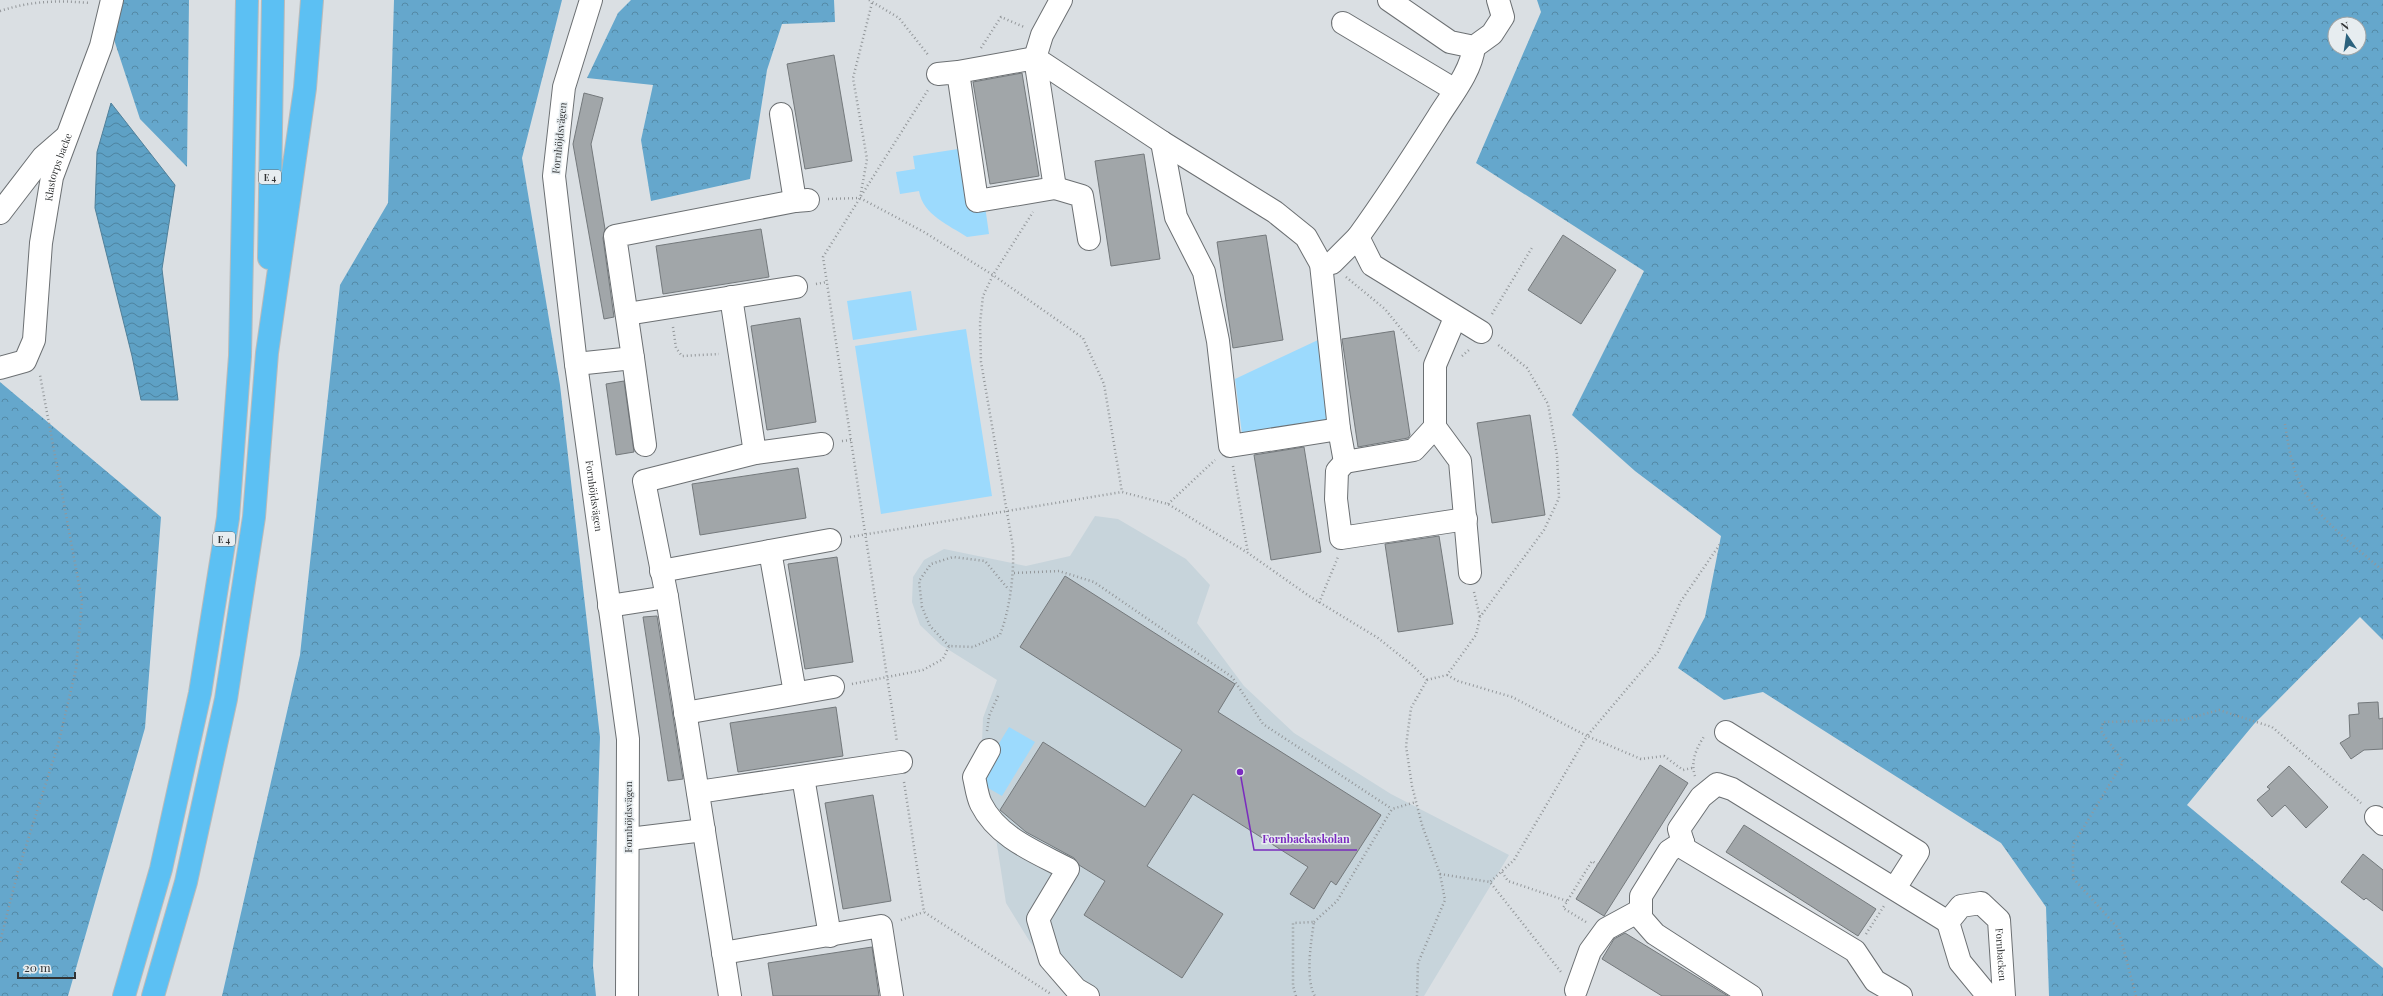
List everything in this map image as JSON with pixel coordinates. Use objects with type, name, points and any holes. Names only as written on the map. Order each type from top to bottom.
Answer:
[{"type":"highway","points":[[242,0],[246,72]]},
{"type":"highway","name":"E 4","points":[[124,996],[161,869],[200,693],[228,518],[240,356],[247,0]]},
{"type":"highway","name":"E 4","points":[[153,996],[186,882],[226,699],[254,518],[267,354],[273,0]]},
{"type":"highway","points":[[267,354],[305,88],[312,0]]},
{"type":"street","name":"Fornhöjdsvägen","points":[[591,0],[564,86],[554,176],[576,364],[628,739],[629,839],[627,996]]},
{"type":"street","points":[[1055,188],[1035,58],[1042,34],[1061,0]]},
{"type":"street","points":[[1389,0],[1450,42],[1474,47]]},
{"type":"street","points":[[1326,263],[1358,237],[1407,168],[1455,90],[1472,59],[1474,47],[1492,34],[1503,18],[1498,0]]},
{"type":"street","name":"Klastorps backe","points":[[0,368],[25,361],[34,340],[41,243],[52,177],[69,135],[101,46],[111,1]]},
{"type":"street","points":[[1343,23],[1455,90]]},
{"type":"street","points":[[1089,239],[1082,196],[1055,188],[977,201],[956,72],[1035,58],[1162,142],[1275,212],[1306,237],[1326,263],[1339,429],[1345,462]]},
{"type":"street","points":[[645,445],[615,236],[801,200],[781,114]]},
{"type":"street","points":[[0,213],[43,157],[69,135]]},
{"type":"street","points":[[1162,142],[1176,217],[1204,272],[1218,340],[1230,446],[1339,429]]},
{"type":"street","points":[[1358,237],[1372,265],[1455,318],[1481,332]]},
{"type":"street","points":[[627,314],[796,287]]},
{"type":"street","points":[[731,297],[755,453]]},
{"type":"street","points":[[1455,318],[1434,365],[1434,427],[1460,461],[1470,573]]},
{"type":"street","points":[[576,364],[633,358]]},
{"type":"street","points":[[1434,427],[1414,450],[1345,462],[1337,471],[1336,498],[1341,538],[1466,520]]},
{"type":"street","points":[[730,996],[667,597],[644,481],[755,453],[822,444]]},
{"type":"street","points":[[661,571],[830,540]]},
{"type":"street","points":[[770,551],[795,693]]},
{"type":"street","points":[[609,606],[667,597]]},
{"type":"street","points":[[685,713],[833,687]]},
{"type":"street","points":[[1726,732],[1918,852],[1895,888]]},
{"type":"street","points":[[988,750],[974,777],[980,802],[992,823],[1016,842],[1068,869],[1038,919],[1050,959],[1076,989],[1088,996]]},
{"type":"street","points":[[698,792],[901,762]]},
{"type":"street","points":[[803,777],[830,936]]},
{"type":"street","points":[[1901,996],[1870,988],[1855,951],[1685,849],[1679,829],[1701,797],[1717,784],[1732,789],[1948,922],[1960,962],[1988,996]]},
{"type":"street","points":[[629,839],[704,830]]},
{"type":"street","points":[[1683,842],[1669,851],[1640,896],[1641,918],[1655,934],[1752,996]]},
{"type":"street","name":"Fornbacken","points":[[1948,922],[1961,906],[1981,903],[1999,920],[2004,996]]},
{"type":"street","points":[[1576,990],[1590,951],[1604,933],[1641,910]]},
{"type":"street","points":[[723,953],[830,936],[881,926],[892,996]]},
{"type":"path","points":[[869,0],[899,18],[928,56],[956,72]]},
{"type":"path","points":[[0,11],[24,3],[68,1],[97,4],[111,1]]},
{"type":"path","points":[[860,198],[867,160],[853,78],[872,3]]},
{"type":"path","points":[[1042,34],[1001,17],[985,40],[956,72],[860,198],[823,257],[924,912],[1055,996]]},
{"type":"path","points":[[1009,590],[984,561],[953,557],[931,564],[920,581],[922,607],[930,626],[949,646],[973,648],[1000,635],[1007,616],[1009,590],[1014,574],[1007,512],[982,362],[980,323],[982,296],[993,275],[1039,203],[1055,188]]},
{"type":"path","points":[[801,200],[860,198],[924,232],[993,275],[1083,338],[1104,384],[1122,492]]},
{"type":"path","points":[[1417,996],[1418,963],[1444,900],[1440,874],[1422,825],[1416,802],[1406,746],[1411,708],[1427,680],[1447,675],[1476,635],[1480,617],[1544,530],[1559,498],[1557,455],[1548,404],[1527,368],[1481,332],[1533,246]]},
{"type":"path","points":[[1326,263],[1385,309],[1427,362],[1434,365]]},
{"type":"path","points":[[670,307],[676,348],[682,356],[740,352]]},
{"type":"path","points":[[0,942],[18,871],[58,745],[76,669],[82,601],[39,370]]},
{"type":"path","points":[[2285,424],[2290,454],[2298,481],[2311,504],[2329,523],[2383,571]]},
{"type":"path","points":[[1168,504],[1230,446]]},
{"type":"path","points":[[1230,446],[1248,553]]},
{"type":"path","points":[[830,540],[1122,492],[1168,504],[1248,553],[1319,603],[1378,638],[1412,665],[1427,680]]},
{"type":"path","points":[[1319,603],[1338,559],[1341,538]]},
{"type":"path","points":[[1490,882],[1514,860],[1587,736],[1658,652],[1681,601],[1720,544]]},
{"type":"path","points":[[1014,574],[1059,571],[1094,582],[1232,677],[1263,724],[1392,809]]},
{"type":"path","points":[[1470,573],[1480,617]]},
{"type":"path","points":[[833,687],[888,678],[923,670],[943,659],[949,646]]},
{"type":"path","points":[[1447,675],[1458,681],[1512,698],[1587,736],[1641,759],[1664,756],[1683,770],[1692,768]]},
{"type":"path","points":[[990,716],[999,694]]},
{"type":"path","points":[[2136,996],[2118,928],[2073,878],[2073,845],[2123,762],[2101,731],[2103,722],[2183,720],[2219,710],[2272,727],[2380,820]]},
{"type":"path","points":[[1701,797],[1692,768],[1696,748],[1712,726],[1726,732]]},
{"type":"path","points":[[1296,996],[1293,986],[1293,922],[1314,922],[1337,901],[1392,809],[1416,802]]},
{"type":"path","points":[[1598,865],[1592,861],[1563,908],[1604,933]]},
{"type":"path","points":[[1502,872],[1508,881],[1567,901]]},
{"type":"path","points":[[1440,874],[1490,882],[1576,990]]},
{"type":"path","points":[[1855,951],[1895,888]]},
{"type":"path","points":[[881,926],[924,912]]},
{"type":"path","points":[[1314,922],[1310,969],[1311,989],[1315,996]]},
{"type":"shaded area","points":[[958,149],[967,208],[985,206],[989,234],[967,237],[945,224],[931,213],[921,199],[919,191],[900,194],[896,172],[915,169],[913,156]]},
{"type":"shaded area","points":[[911,291],[917,330],[853,340],[847,301]]},
{"type":"shaded area","points":[[966,329],[992,496],[881,514],[855,346]]},
{"type":"shaded area","points":[[1318,340],[1329,420],[1242,434],[1235,379]]},
{"type":"shaded area","points":[[1095,516],[1118,519],[1186,559],[1210,585],[1197,623],[1244,686],[1294,733],[1391,794],[1509,855],[1424,996],[1083,996],[1059,980],[1030,942],[1006,903],[995,832],[979,816],[983,718],[997,680],[941,645],[920,625],[912,602],[913,577],[924,560],[944,549],[1026,566],[1070,556]]},
{"type":"shaded area","points":[[1009,727],[1035,742],[1002,796],[976,781]]},
{"type":"green space","points":[[101,0],[189,0],[187,167],[140,119]]},
{"type":"green space","points":[[394,0],[562,0],[522,158],[560,385],[600,737],[593,966],[596,996],[222,996],[300,655],[340,285],[388,203]]},
{"type":"green space","points":[[631,0],[834,0],[835,22],[782,24],[767,70],[750,179],[651,201],[641,140],[653,85],[587,78],[618,13]]},
{"type":"green space","points":[[1537,0],[2383,0],[2383,640],[2360,617],[2254,724],[2187,805],[2383,968],[2383,996],[2049,996],[2046,907],[2001,843],[1763,692],[1724,700],[1678,668],[1705,617],[1721,536],[1635,471],[1572,415],[1644,271],[1476,163],[1541,12]]},
{"type":"green space","points":[[0,382],[161,517],[145,728],[68,996],[0,996]]},
{"type":"water","points":[[111,103],[175,185],[162,269],[178,400],[141,400],[132,356],[95,208],[97,152]]},
{"type":"building","points":[[834,55],[852,161],[805,169],[787,64]]},
{"type":"building","points":[[1022,73],[1039,176],[990,184],[973,82]]},
{"type":"building","points":[[584,93],[603,98],[591,144],[605,229],[603,238],[614,317],[604,319],[573,144]]},
{"type":"building","points":[[1144,154],[1160,259],[1111,266],[1095,161]]},
{"type":"building","points":[[761,229],[769,277],[663,294],[656,246]]},
{"type":"building","points":[[1266,235],[1283,340],[1233,348],[1217,242]]},
{"type":"building","points":[[1563,235],[1616,270],[1581,324],[1528,290]]},
{"type":"building","points":[[800,318],[816,422],[767,430],[751,326]]},
{"type":"building","points":[[1394,331],[1410,435],[1408,438],[1358,447],[1342,339]]},
{"type":"building","points":[[624,381],[634,452],[616,455],[606,384]]},
{"type":"building","points":[[1530,415],[1545,515],[1492,523],[1477,423]]},
{"type":"building","points":[[1304,447],[1321,552],[1271,560],[1254,455]]},
{"type":"building","points":[[798,468],[806,518],[700,535],[692,484]]},
{"type":"building","points":[[1439,536],[1453,624],[1398,632],[1385,544]]},
{"type":"building","points":[[837,557],[853,662],[805,669],[788,564]]},
{"type":"building","points":[[1065,576],[1235,684],[1218,712],[1381,815],[1336,885],[1331,881],[1314,909],[1290,894],[1308,867],[1193,794],[1147,866],[1223,914],[1182,978],[1084,915],[1105,881],[1079,865],[1074,858],[1026,832],[1000,810],[1043,742],[1145,807],[1182,750],[1020,647]]},
{"type":"building","points":[[657,616],[683,779],[668,781],[643,617]]},
{"type":"building","points":[[2378,702],[2379,719],[2383,718],[2383,749],[2364,750],[2351,759],[2340,743],[2350,737],[2349,715],[2359,714],[2358,703]]},
{"type":"building","points":[[836,707],[843,756],[738,772],[730,723]]},
{"type":"building","points":[[1660,765],[1688,783],[1604,916],[1576,899]]},
{"type":"building","points":[[2289,766],[2328,807],[2306,828],[2285,805],[2272,817],[2257,800],[2270,789],[2267,787]]},
{"type":"building","points":[[873,795],[891,901],[843,909],[825,803]]},
{"type":"building","points":[[1744,825],[1876,909],[1858,936],[1726,852]]},
{"type":"building","points":[[2363,854],[2383,870],[2383,911],[2366,898],[2364,900],[2341,882]]},
{"type":"building","points":[[1625,933],[1728,996],[1662,996],[1602,959],[1614,939]]},
{"type":"building","points":[[872,947],[879,996],[773,996],[768,963]]},
{"type":"place","name":"Fornbackaskolan","points":[[1240,772]]}]
